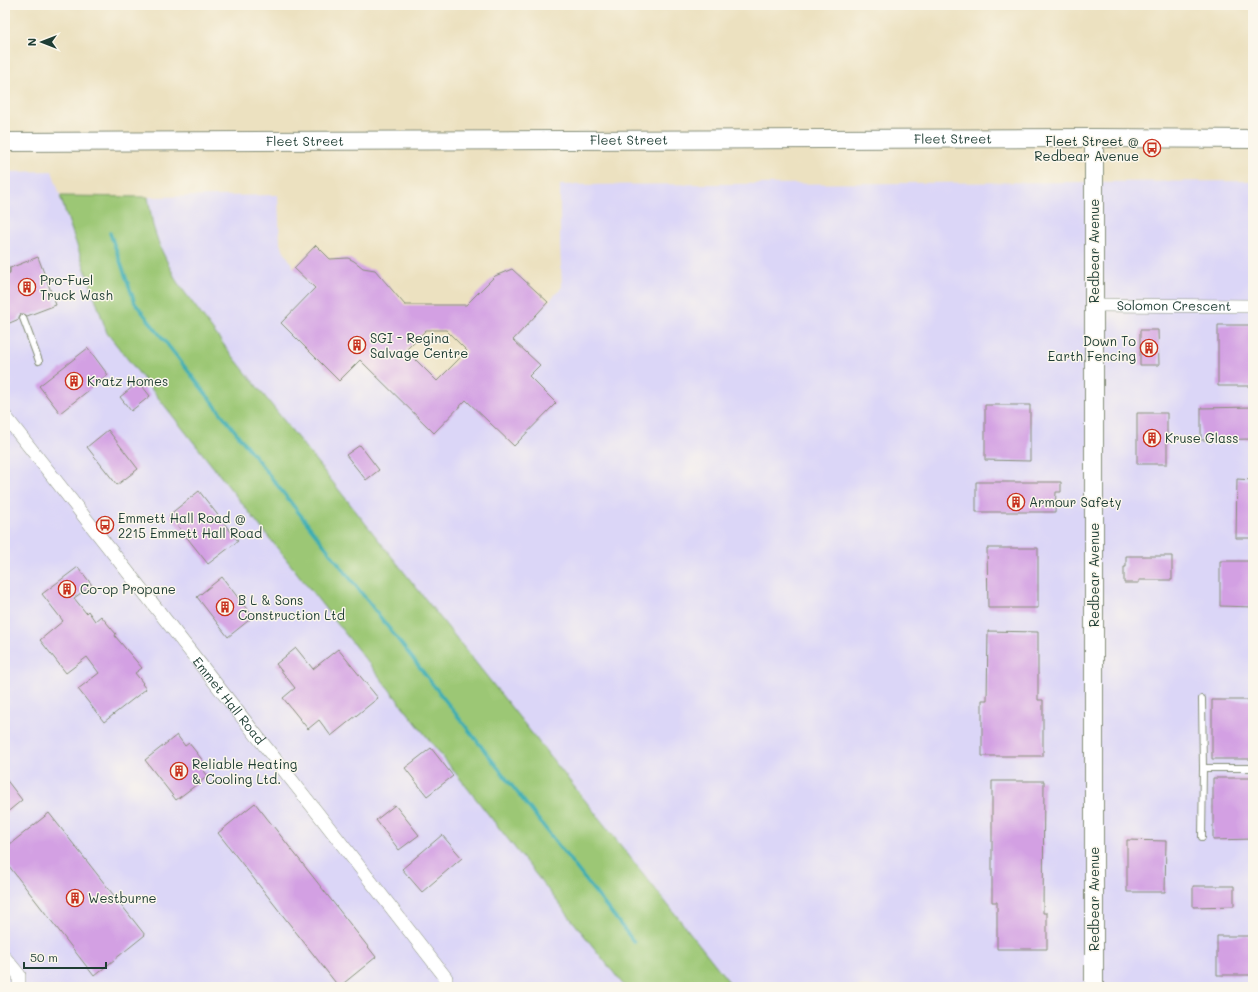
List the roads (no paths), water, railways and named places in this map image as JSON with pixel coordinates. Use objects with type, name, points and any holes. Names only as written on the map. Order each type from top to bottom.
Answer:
[{"type":"main road","name":"Fleet Street","points":[[5,142],[1094,138],[1253,139]]},
{"type":"main road","name":"Redbear Avenue","points":[[1094,138],[1094,987]]},
{"type":"street","name":"Solomon Crescent","points":[[1094,305],[1253,306]]},
{"type":"street","name":"Emmet Hall Road","points":[[5,416],[442,972],[446,978],[446,987]]},
{"type":"street","points":[[5,958],[19,975],[19,987]]},
{"type":"lane","points":[[23,318],[39,361]]},
{"type":"lane","points":[[1202,700],[1202,836]]},
{"type":"lane","points":[[1203,768],[1253,768]]},
{"type":"waterway","points":[[110,233],[135,303],[634,942]]},
{"type":"place","name":"Fleet Street @ Redbear Avenue","points":[[1152,148]]},
{"type":"place","name":"Pro-Fuel Truck Wash","points":[[27,287]]},
{"type":"place","name":"SGI - Regina Salvage Centre","points":[[357,345]]},
{"type":"place","name":"Down To Earth Fencing","points":[[1149,348]]},
{"type":"place","name":"Kratz Homes","points":[[74,381]]},
{"type":"place","name":"Kruse Glass","points":[[1152,438]]},
{"type":"place","name":"Armour Safety","points":[[1016,502]]},
{"type":"place","name":"Emmett Hall Road @ 2215 Emmett Hall Road","points":[[105,525]]},
{"type":"place","name":"Co-op Propane","points":[[67,589]]},
{"type":"place","name":"B L & Sons Construction Ltd","points":[[225,607]]},
{"type":"place","name":"Reliable Heating & Cooling Ltd.","points":[[179,771]]},
{"type":"place","name":"Westburne","points":[[75,898]]}]
